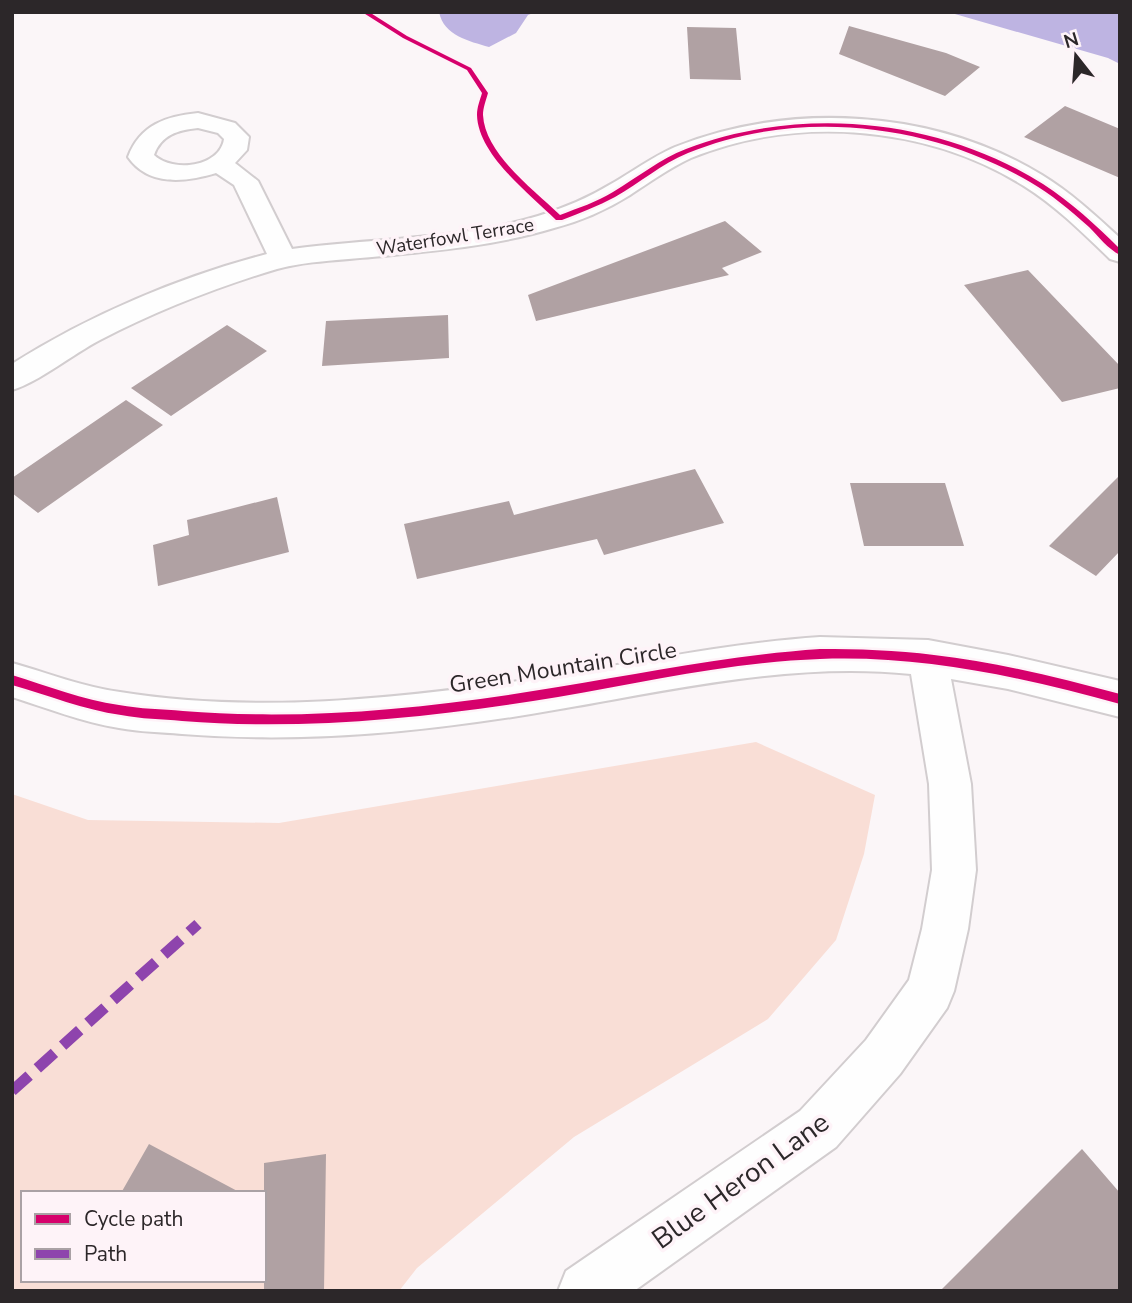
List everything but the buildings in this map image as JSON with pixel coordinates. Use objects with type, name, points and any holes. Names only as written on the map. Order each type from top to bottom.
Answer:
[{"type":"street","name":"Waterfowl Terrace","points":[[12,379],[63,348],[153,302],[283,259],[508,232],[579,210],[613,194],[647,171],[682,153],[726,137],[779,127],[830,125],[887,131],[926,138],[988,158],[1031,179],[1077,213],[1120,253]]},
{"type":"street","points":[[219,164],[245,181],[283,259]]},
{"type":"street","name":"Green Mountain Circle","points":[[12,680],[106,708],[222,720],[320,720],[465,704],[556,692],[681,670],[806,656],[928,657],[1026,673],[1120,699]]},
{"type":"street","name":"Blue Heron Lane","points":[[586,1291],[818,1129],[883,1057],[929,991],[944,929],[954,870],[950,784],[928,657]]},
{"type":"shaded area","points":[[439,12],[536,12],[528,15],[516,33],[489,47],[466,40],[452,32],[446,27]]},
{"type":"shaded area","points":[[948,12],[1120,12],[1120,64],[1108,58]]},
{"type":"shaded area","points":[[756,742],[875,795],[864,854],[836,940],[768,1019],[574,1137],[417,1268],[399,1291],[12,1291],[12,794],[88,820],[279,823]]},
{"type":"marked path","points":[[12,1091],[198,924]]},
{"type":"cycle path","points":[[365,12],[405,37],[469,69],[485,93],[480,115],[482,129],[489,143],[510,171],[559,218],[607,198],[667,160],[709,143],[778,127],[841,125],[874,128],[941,142],[1002,165],[1054,195],[1120,253]]},
{"type":"cycle path","points":[[12,680],[129,712],[219,719],[316,719],[462,706],[787,656],[859,654],[972,665],[1120,699]]}]
